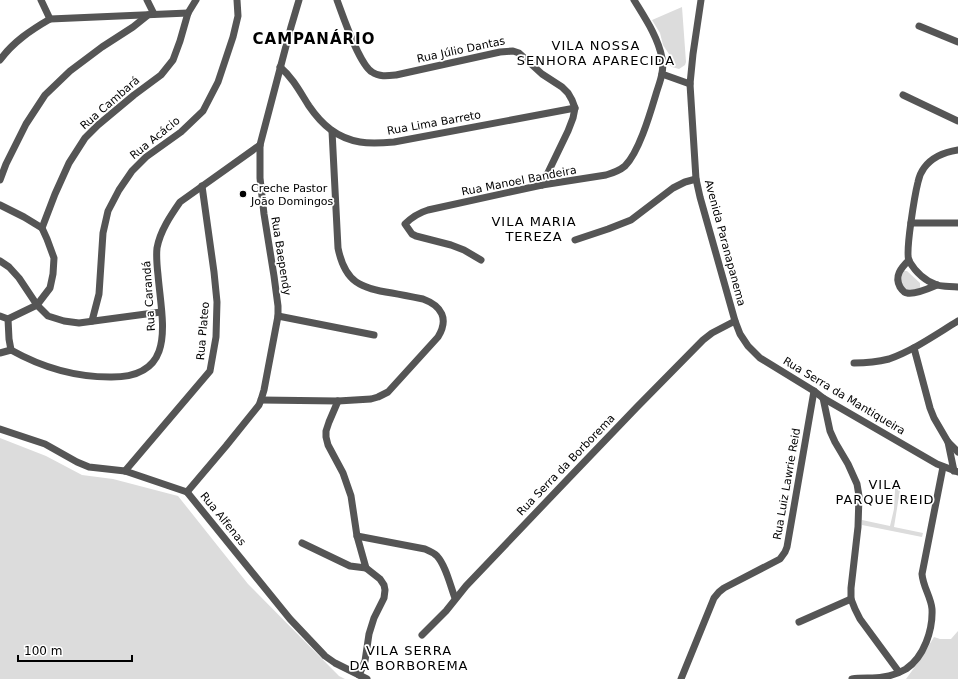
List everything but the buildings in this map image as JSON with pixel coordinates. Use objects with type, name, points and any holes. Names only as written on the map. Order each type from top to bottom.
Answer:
[{"type":"street","points":[[41,0],[50,19]]},
{"type":"street","points":[[147,0],[151,14]]},
{"type":"street","name":"Rua Cambará","points":[[42,228],[69,163],[85,138],[134,95],[161,75],[173,60],[188,13],[196,0]]},
{"type":"street","name":"Rua Acácio","points":[[92,321],[99,294],[103,233],[108,211],[119,190],[132,171],[146,157],[181,132],[203,111],[218,82],[232,37],[238,16],[237,0]]},
{"type":"street","name":"Rua Baependy","points":[[188,492],[259,405],[261,400],[278,316],[274,276],[260,178],[260,145],[280,66],[299,0]]},
{"type":"street","name":"Rua Júlio Dantas","points":[[337,0],[352,40],[364,64],[376,75],[396,75],[500,52],[513,51],[519,53],[542,74],[562,87],[568,93],[575,108]]},
{"type":"street","name":"Rua Manoel Bandeira","points":[[481,260],[464,250],[451,245],[416,236],[412,234],[405,224],[418,213],[428,210],[542,185],[606,175],[621,170],[632,157],[640,140],[652,107],[662,74],[663,65],[658,43],[634,0]]},
{"type":"street","name":"Avenida Paranapanema","points":[[702,1],[693,54],[690,84],[696,179],[735,322]]},
{"type":"street","points":[[0,60],[19,39],[50,19],[188,13]]},
{"type":"street","points":[[0,180],[6,164],[26,124],[45,95],[70,71],[102,47],[134,27],[151,14]]},
{"type":"street","points":[[919,26],[958,42]]},
{"type":"street","name":"Rua Lima Barreto","points":[[280,66],[294,81],[316,116],[324,124],[332,131],[349,139],[361,142],[394,142],[575,108]]},
{"type":"street","points":[[662,74],[690,84]]},
{"type":"street","points":[[903,95],[958,121]]},
{"type":"street","points":[[542,185],[570,125],[575,108]]},
{"type":"street","points":[[261,400],[338,401],[378,398],[388,392],[438,337],[444,324],[442,313],[435,304],[404,295],[363,287],[356,282],[343,266],[338,248],[332,131]]},
{"type":"street","name":"Rua Carandá","points":[[11,350],[28,360],[74,375],[100,378],[123,378],[148,368],[160,351],[162,342],[163,329],[156,260],[157,247],[162,232],[180,202],[260,145]]},
{"type":"street","points":[[958,150],[945,152],[928,163],[923,169],[918,183],[908,251],[908,260],[920,275],[937,285],[958,287]]},
{"type":"street","points":[[575,240],[630,220],[673,188],[685,182],[696,179]]},
{"type":"street","name":"Rua Plateo","points":[[125,471],[210,371],[216,337],[217,302],[202,186]]},
{"type":"street","points":[[0,205],[42,228],[54,258],[50,288],[37,305],[8,319],[0,316]]},
{"type":"street","points":[[911,223],[958,223]]},
{"type":"street","points":[[908,260],[901,267],[898,274],[897,279],[902,290],[906,293],[912,293],[937,285]]},
{"type":"street","points":[[0,261],[9,267],[19,278],[37,305],[48,316],[64,321],[79,323],[161,312]]},
{"type":"street","points":[[278,316],[374,335]]},
{"type":"street","points":[[0,353],[11,350],[8,319]]},
{"type":"street","name":"Rua Serra da Mantiqueira","points":[[735,322],[740,334],[748,346],[760,358],[823,398],[943,467],[956,472]]},
{"type":"street","name":"Rua Serra da Borborema","points":[[422,635],[446,611],[455,598],[703,340],[712,333],[735,322]]},
{"type":"street","points":[[854,364],[884,360],[914,348],[958,322]]},
{"type":"street","points":[[914,348],[934,418],[948,442],[958,452]]},
{"type":"street","name":"Rua Luiz Lawrie Reid","points":[[681,679],[714,598],[724,588],[780,559],[785,552],[814,391]]},
{"type":"street","points":[[823,398],[830,431],[857,484],[859,496],[858,526],[851,599],[860,619],[900,672]]},
{"type":"street","points":[[338,401],[328,422],[326,437],[328,445],[347,482],[351,496],[360,551],[366,568]]},
{"type":"street","name":"Rua Alfenas","points":[[0,429],[45,444],[89,467],[125,471],[188,492],[290,619],[325,656],[335,663],[367,679]]},
{"type":"street","points":[[948,442],[956,472]]},
{"type":"street","points":[[852,679],[882,677],[900,672],[907,668],[916,659],[923,649],[928,635],[932,608],[922,574],[943,467]]},
{"type":"street","points":[[357,536],[425,549],[432,552],[437,556],[442,564],[455,598]]},
{"type":"street","points":[[302,543],[350,566],[366,568],[380,579],[384,585],[384,598],[374,618],[369,634],[365,661],[359,675]]},
{"type":"street","points":[[799,622],[851,599]]},
{"type":"shaded area","points":[[682,7],[686,62],[685,65],[679,69],[668,64],[669,54],[663,45],[660,33],[652,20]]},
{"type":"shaded area","points":[[901,271],[907,271],[920,283],[920,289],[907,291],[901,286]]},
{"type":"shaded area","points":[[0,438],[46,456],[82,475],[113,479],[178,496],[248,584],[339,676],[345,679],[0,679]]},
{"type":"shaded area","points":[[890,481],[900,490],[894,527],[923,533],[922,537],[862,525],[862,520],[890,526],[894,509],[895,490]]},
{"type":"shaded area","points":[[958,631],[958,679],[906,679],[934,637],[940,639],[951,639]]},
{"type":"place","name":"Creche Pastor João Domingos","points":[[243,194]]},
{"type":"district","name":"CAMPANÁRIO","points":[[314,39]]},
{"type":"district","name":"VILA NOSSA SENHORA APARECIDA","points":[[596,52]]},
{"type":"district","name":"VILA MARIA TEREZA","points":[[534,228]]},
{"type":"district","name":"VILA PARQUE REID","points":[[885,492]]},
{"type":"district","name":"VILA SERRA DA BORBOREMA","points":[[409,658]]}]
